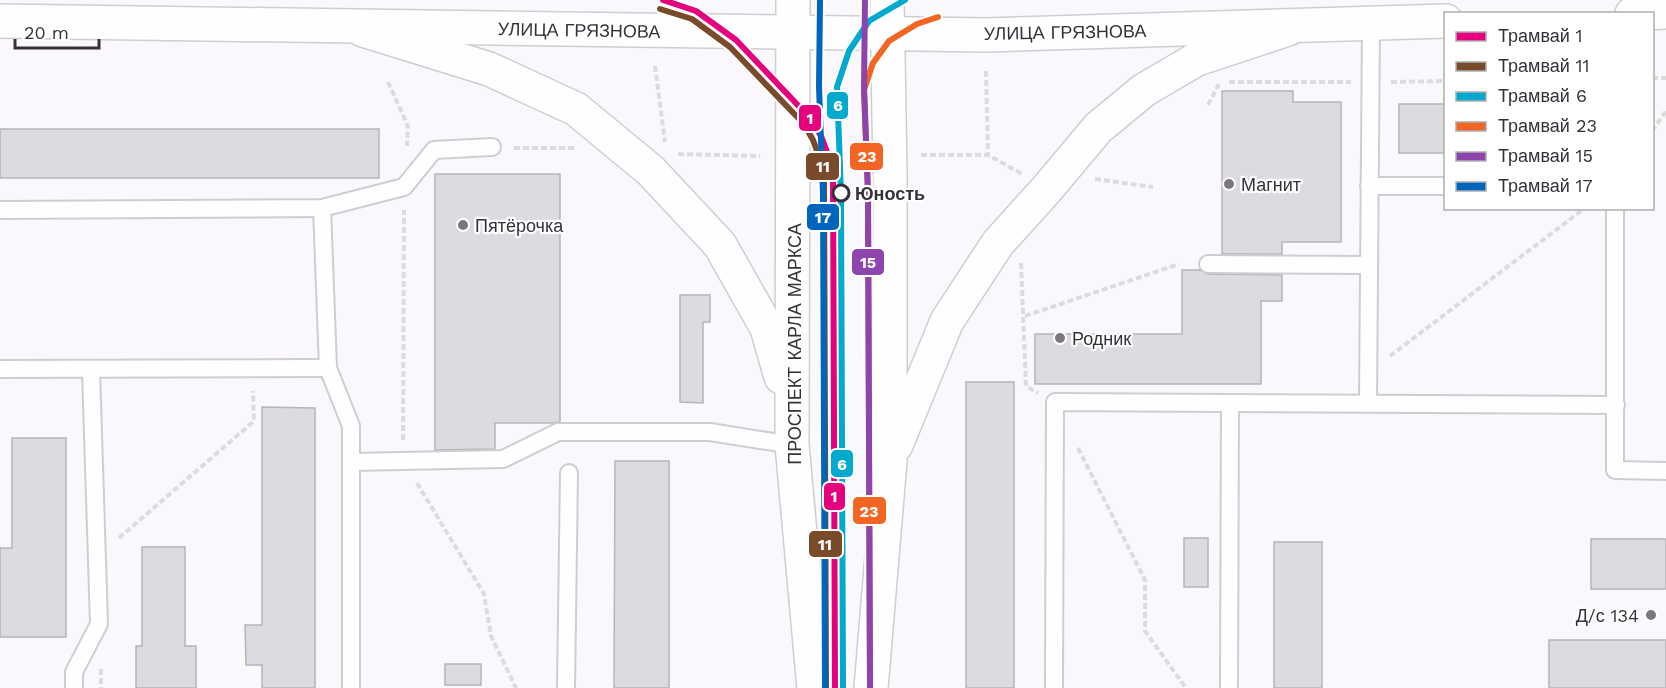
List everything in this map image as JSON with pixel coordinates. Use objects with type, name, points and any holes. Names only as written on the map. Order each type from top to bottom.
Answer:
[{"type":"main road","name":"ПРОСПЕКТ КАРЛА МАРКСА","points":[[793,0],[792,430],[814,688]]},
{"type":"main road","points":[[871,688],[890,460],[887,0]]},
{"type":"main road","name":"УЛИЦА ГРЯЗНОВА","points":[[0,21],[986,35],[1444,21]]},
{"type":"main road","points":[[890,460],[947,321],[998,243],[1047,190],[1098,128],[1144,90],[1197,59],[1298,26]]},
{"type":"main road","points":[[353,27],[489,69],[576,109],[651,171],[720,245],[767,328],[792,430]]},
{"type":"lane","points":[[1368,403],[1371,24]]},
{"type":"lane","points":[[0,210],[322,208],[404,187],[434,150],[492,147]]},
{"type":"lane","points":[[1369,186],[1444,186]]},
{"type":"lane","points":[[322,208],[328,369],[351,426],[351,688]]},
{"type":"lane","points":[[1615,210],[1615,470],[1666,471]]},
{"type":"lane","points":[[1208,264],[1368,265]]},
{"type":"lane","points":[[0,369],[328,369]]},
{"type":"lane","points":[[74,688],[74,672],[99,624],[92,370]]},
{"type":"lane","points":[[1054,688],[1055,402],[1616,405]]},
{"type":"lane","points":[[1229,688],[1230,403]]},
{"type":"lane","points":[[351,462],[503,459],[558,432],[792,430]]},
{"type":"lane","points":[[566,688],[569,473]]},
{"type":"path","points":[[655,66],[666,143]]},
{"type":"path","points":[[986,71],[988,155]]},
{"type":"path","points":[[1208,105],[1220,82],[1444,81]]},
{"type":"path","points":[[388,82],[408,126],[404,187],[403,460],[484,594],[491,636],[516,688]]},
{"type":"path","points":[[1654,129],[1666,111]]},
{"type":"path","points":[[492,147],[577,148]]},
{"type":"path","points":[[667,154],[760,156]]},
{"type":"path","points":[[921,155],[988,155],[1024,175]]},
{"type":"path","points":[[1086,177],[1154,187]]},
{"type":"path","points":[[1368,373],[1583,210]]},
{"type":"path","points":[[1021,262],[1025,315],[1026,386],[1055,402]]},
{"type":"path","points":[[1025,315],[1179,264]]},
{"type":"path","points":[[97,557],[254,422],[253,369]]},
{"type":"path","points":[[1076,444],[1145,580],[1145,631],[1186,688]]},
{"type":"building","points":[[1222,91],[1293,91],[1293,102],[1341,102],[1341,242],[1282,242],[1282,254],[1222,254]]},
{"type":"building","points":[[1399,104],[1444,104],[1444,153],[1399,153]]},
{"type":"building","points":[[0,129],[379,129],[379,178],[0,178]]},
{"type":"building","points":[[435,174],[560,174],[560,422],[495,423],[495,449],[435,450]]},
{"type":"building","points":[[1182,270],[1200,270],[1208,274],[1282,275],[1282,301],[1261,301],[1261,384],[1035,384],[1035,334],[1182,334]]},
{"type":"building","points":[[680,295],[710,295],[710,322],[703,322],[703,403],[680,402]]},
{"type":"building","points":[[966,382],[1014,382],[1014,688],[966,688]]},
{"type":"building","points":[[262,407],[315,408],[315,688],[262,688],[262,665],[246,665],[245,625],[262,625]]},
{"type":"building","points":[[12,438],[66,438],[66,637],[0,637],[0,548],[12,548]]},
{"type":"building","points":[[615,461],[669,461],[669,688],[614,688]]},
{"type":"building","points":[[1184,538],[1208,538],[1208,587],[1184,587]]},
{"type":"building","points":[[1591,539],[1666,539],[1666,589],[1591,589]]},
{"type":"building","points":[[1274,542],[1322,542],[1322,688],[1274,688]]},
{"type":"building","points":[[142,547],[185,547],[185,646],[196,646],[196,688],[136,688],[136,646],[142,646]]},
{"type":"building","points":[[1549,640],[1666,640],[1666,688],[1549,688]]},
{"type":"building","points":[[445,664],[481,664],[481,685],[445,685]]},
{"type":"tram line","name":"1","points":[[663,0],[696,11],[736,40],[811,119],[821,136],[833,168],[835,688]]},
{"type":"tram line","name":"17","points":[[820,0],[825,688]]},
{"type":"tram line","name":"15","points":[[865,0],[870,688]]},
{"type":"tram line","name":"6","points":[[843,688],[841,193],[837,87],[849,51],[869,21],[905,0]]},
{"type":"tram line","name":"11","points":[[660,9],[692,19],[730,47],[804,124],[813,140],[824,170],[826,688]]},
{"type":"tram line","name":"23","points":[[870,688],[868,193],[864,90],[873,63],[889,41],[917,24],[938,17]]},
{"type":"place","name":"Магнит","points":[[1229,184]]},
{"type":"place","name":"Юность","points":[[841,193]]},
{"type":"place","name":"Пятёрочка","points":[[463,225]]},
{"type":"place","name":"Родник","points":[[1060,338]]},
{"type":"place","name":"Д/с 134","points":[[1651,615]]}]
